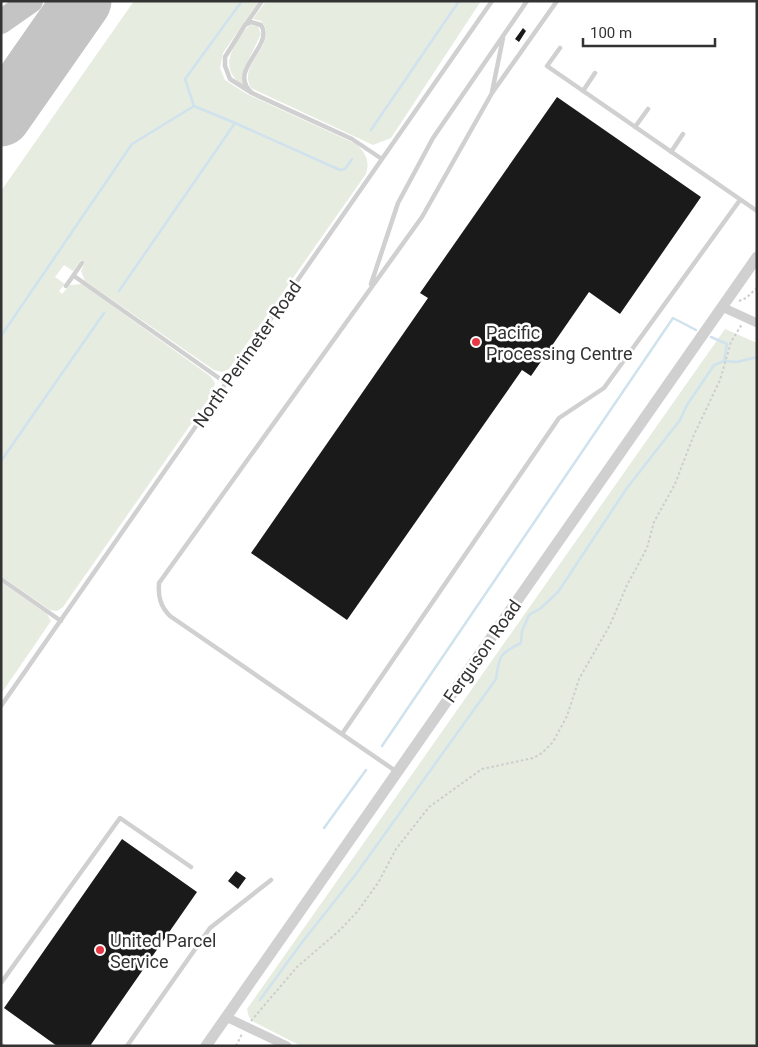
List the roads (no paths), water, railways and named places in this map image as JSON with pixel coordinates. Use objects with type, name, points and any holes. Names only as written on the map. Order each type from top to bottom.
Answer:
[{"type":"street","name":"Ferguson Road","points":[[206,1046],[757,257]]},
{"type":"street","points":[[722,307],[757,323]]},
{"type":"street","points":[[226,1017],[287,1046]]},
{"type":"lane","points":[[262,1],[228,51],[225,66],[230,79],[252,93],[352,140],[382,159]]},
{"type":"lane","name":"North Perimeter Road","points":[[1,706],[492,1]]},
{"type":"lane","points":[[369,290],[398,203],[433,138],[527,1]]},
{"type":"lane","points":[[398,772],[170,616],[162,607],[159,591],[163,576],[422,217],[492,93],[557,1]]},
{"type":"lane","points":[[245,25],[251,22],[258,23],[264,32],[245,74],[246,86],[252,93]]},
{"type":"lane","points":[[492,93],[504,34]]},
{"type":"lane","points":[[560,48],[548,66],[757,211]]},
{"type":"lane","points":[[583,90],[596,73]]},
{"type":"lane","points":[[636,127],[648,109]]},
{"type":"lane","points":[[671,152],[683,134]]},
{"type":"lane","points":[[342,734],[558,418],[604,388],[740,200]]},
{"type":"lane","points":[[66,286],[82,264]]},
{"type":"lane","points":[[74,276],[226,383]]},
{"type":"lane","points":[[1,579],[61,620]]},
{"type":"lane","points":[[1,984],[120,818],[190,867]]},
{"type":"lane","points":[[127,1046],[210,928],[271,880]]},
{"type":"waterway","points":[[194,106],[185,79],[242,1]]},
{"type":"waterway","points":[[371,130],[459,1]]},
{"type":"waterway","points":[[1,336],[132,144],[194,106],[235,123]]},
{"type":"waterway","points":[[119,291],[235,123],[340,170],[345,169],[352,159]]},
{"type":"waterway","points":[[1,461],[104,313]]},
{"type":"waterway","points":[[382,746],[673,318],[696,330]]},
{"type":"waterway","points":[[711,337],[727,344],[724,361],[737,362],[757,357]]},
{"type":"waterway","points":[[260,1000],[300,945],[356,874],[496,679],[498,665],[502,656],[521,643],[522,631],[529,615],[541,608],[558,592],[627,488],[680,420],[687,405],[714,365],[724,361]]},
{"type":"waterway","points":[[324,828],[366,770]]},
{"type":"place","name":"Pacific Processing Centre","points":[[476,342]]},
{"type":"place","name":"United Parcel Service","points":[[100,950]]}]
